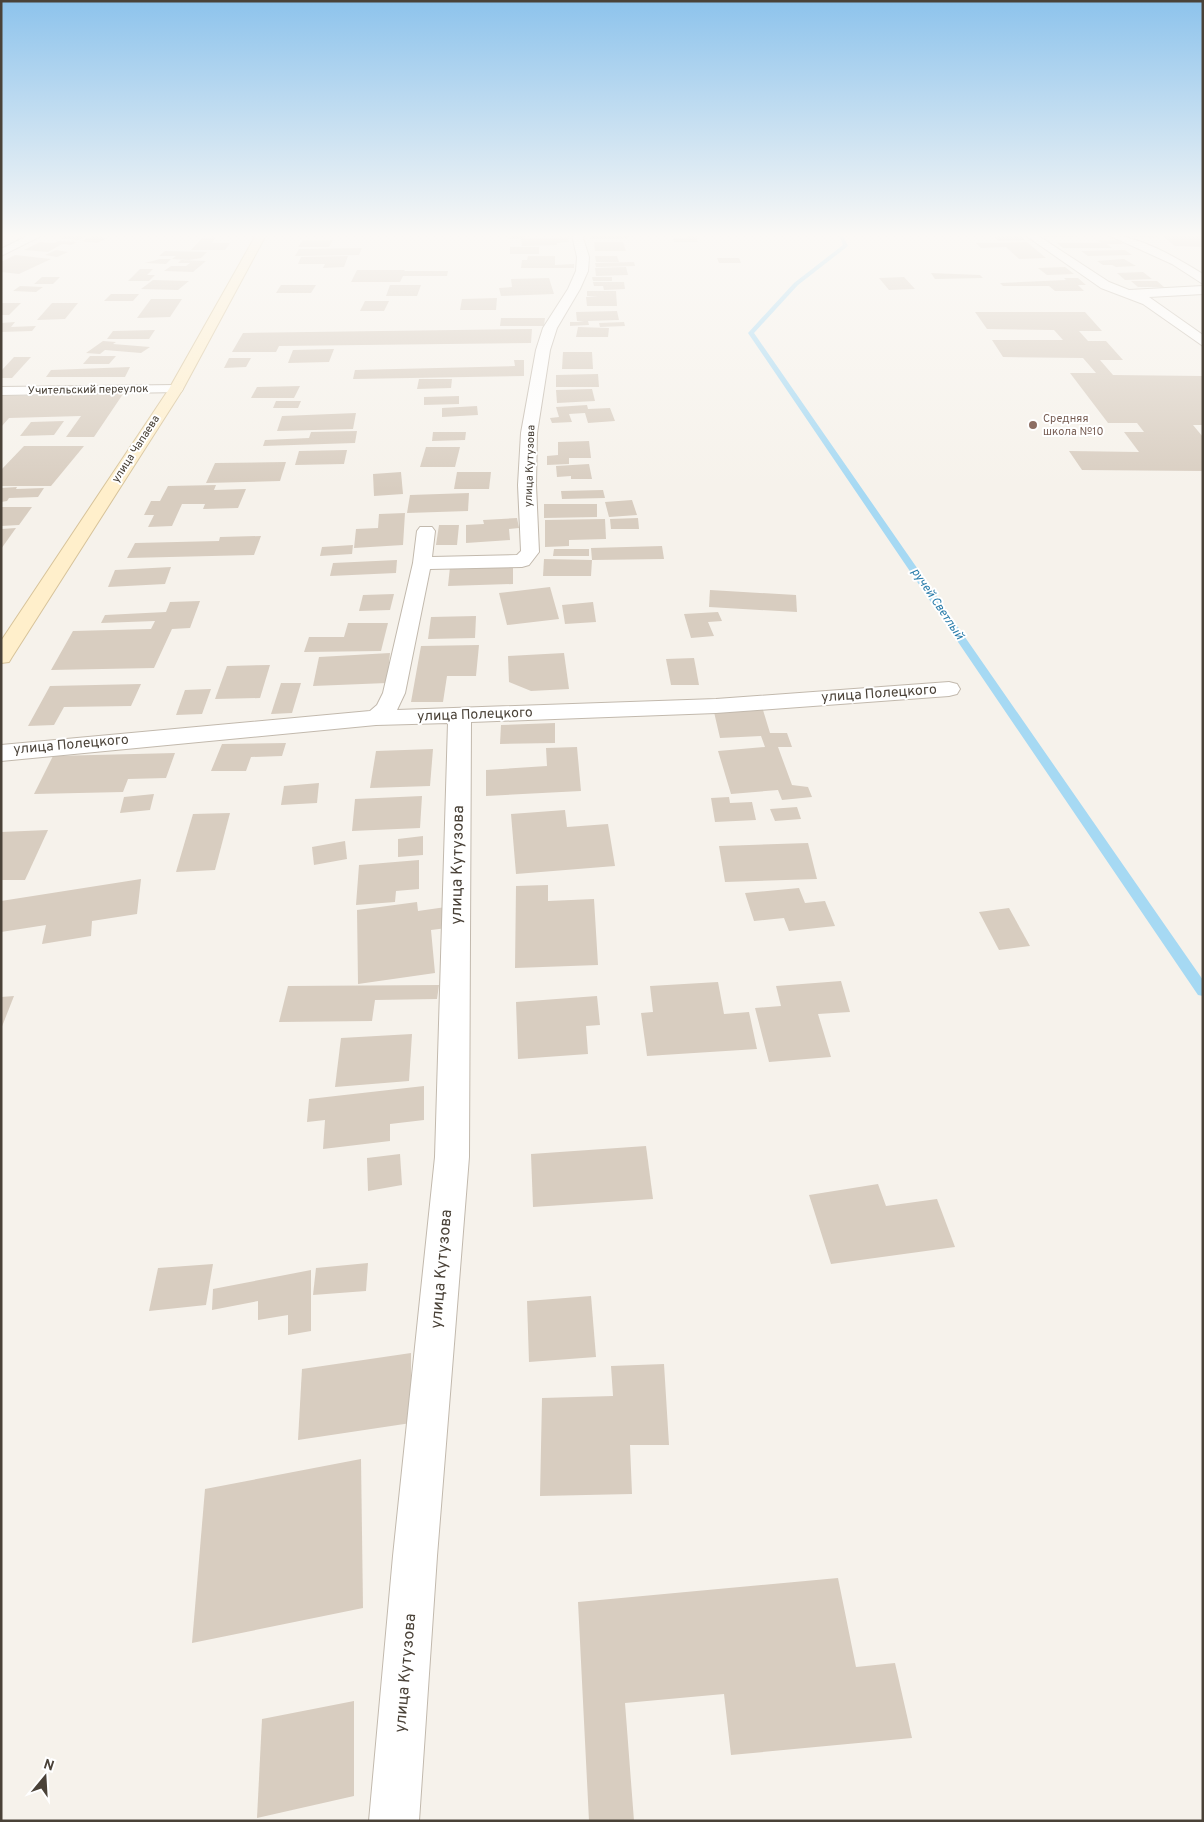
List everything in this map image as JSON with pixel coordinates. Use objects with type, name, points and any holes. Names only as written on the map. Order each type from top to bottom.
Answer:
[{"type":"street","name":"улица Чапаева","points":[[1,657],[176,389],[215,320]]},
{"type":"street","name":"улица Кутузова","points":[[422,563],[522,561],[530,552],[527,484],[529,432],[543,350],[550,328],[555,320]]},
{"type":"street","points":[[1173,320],[1203,342]]},
{"type":"street","name":"Учительский переулок","points":[[1,391],[176,389]]},
{"type":"street","points":[[376,718],[387,709],[394,692],[422,563],[426,532]]},
{"type":"street","name":"улица Полецкого","points":[[1,753],[376,718],[716,706],[950,689]]},
{"type":"street","name":"улица Кутузова","points":[[394,1821],[415,1556],[452,1157],[460,716]]},
{"type":"building","points":[[501,320],[545,320],[544,326],[500,326]]},
{"type":"building","points":[[618,320],[588,321],[589,325],[570,326],[570,322],[584,322],[577,321]]},
{"type":"building","points":[[981,320],[1092,320],[1102,331],[1079,331],[1088,341],[1106,341],[1123,360],[1100,360],[1113,375],[1203,376],[1203,425],[1193,425],[1203,437],[1203,471],[1082,470],[1069,451],[1139,452],[1124,432],[1144,432],[1137,423],[1108,423],[1070,373],[1096,373],[1083,358],[1003,357],[992,340],[1063,340],[1054,330],[987,329]]},
{"type":"building","points":[[15,322],[11,327],[36,326],[32,331],[1,332],[1,323]]},
{"type":"building","points":[[624,322],[625,326],[600,327],[599,323]]},
{"type":"building","points":[[578,327],[609,328],[608,337],[576,337]]},
{"type":"building","points":[[532,329],[531,343],[279,346],[276,352],[232,352],[243,333]]},
{"type":"building","points":[[155,330],[149,339],[107,339],[113,331]]},
{"type":"building","points":[[103,341],[116,342],[113,344],[150,347],[141,353],[105,350],[100,354],[86,353]]},
{"type":"building","points":[[334,349],[329,362],[288,363],[293,350]]},
{"type":"building","points":[[563,352],[592,352],[593,369],[562,369]]},
{"type":"building","points":[[90,356],[116,356],[109,364],[83,364]]},
{"type":"building","points":[[14,357],[31,357],[12,378],[1,378],[1,371]]},
{"type":"building","points":[[229,358],[251,358],[246,367],[224,368]]},
{"type":"building","points":[[514,360],[524,360],[524,376],[353,379],[355,370],[515,366]]},
{"type":"building","points":[[130,367],[125,377],[46,377],[51,370]]},
{"type":"building","points":[[598,374],[599,387],[556,387],[556,375]]},
{"type":"building","points":[[419,379],[452,379],[451,388],[417,389]]},
{"type":"building","points":[[300,386],[294,398],[251,398],[257,387]]},
{"type":"building","points":[[592,389],[595,401],[557,403],[556,390]]},
{"type":"building","points":[[123,394],[94,437],[66,437],[81,416],[9,418],[1,427],[1,396]]},
{"type":"building","points":[[459,396],[459,404],[424,405],[424,397]]},
{"type":"building","points":[[276,401],[301,401],[298,408],[273,408]]},
{"type":"building","points":[[587,405],[588,409],[610,408],[615,421],[588,423],[585,413],[569,414],[572,422],[552,423],[550,418],[559,417],[556,407]]},
{"type":"building","points":[[477,406],[478,415],[442,417],[442,408]]},
{"type":"building","points":[[356,413],[353,429],[277,431],[282,416]]},
{"type":"building","points":[[64,421],[54,435],[20,436],[31,422]]},
{"type":"building","points":[[357,431],[355,443],[263,446],[265,440],[309,438],[311,432]]},
{"type":"building","points":[[433,432],[466,432],[465,440],[432,441]]},
{"type":"building","points":[[589,441],[591,458],[569,458],[569,464],[547,465],[547,456],[558,455],[558,442]]},
{"type":"building","points":[[24,446],[84,446],[51,486],[1,486],[1,470]]},
{"type":"building","points":[[426,447],[460,447],[455,467],[420,467]]},
{"type":"building","points":[[347,450],[344,464],[295,465],[299,451]]},
{"type":"building","points":[[286,462],[280,481],[206,483],[215,463]]},
{"type":"building","points":[[589,464],[592,479],[571,479],[571,476],[557,477],[556,466]]},
{"type":"building","points":[[401,472],[403,494],[374,496],[373,474]]},
{"type":"building","points":[[457,472],[491,472],[489,489],[454,489]]},
{"type":"building","points":[[216,485],[214,490],[246,489],[238,508],[203,509],[205,504],[182,504],[172,526],[148,527],[154,515],[144,515],[151,501],[160,501],[168,486]]},
{"type":"building","points":[[17,487],[16,489],[44,488],[38,497],[9,498],[7,501],[1,502],[1,488]]},
{"type":"building","points":[[603,490],[605,498],[562,499],[561,491]]},
{"type":"building","points":[[469,493],[468,511],[407,513],[410,495]]},
{"type":"building","points":[[632,500],[637,515],[609,517],[605,502]]},
{"type":"building","points":[[544,504],[597,504],[597,517],[544,518]]},
{"type":"building","points":[[1,507],[32,507],[19,525],[1,526]]},
{"type":"building","points":[[405,513],[403,545],[354,548],[356,529],[378,528],[379,514]]},
{"type":"building","points":[[517,518],[519,528],[509,529],[510,540],[466,543],[466,525],[484,524],[483,520]]},
{"type":"building","points":[[638,518],[639,529],[611,529],[610,519]]},
{"type":"building","points":[[605,519],[606,539],[569,540],[569,546],[545,547],[545,520]]},
{"type":"building","points":[[439,525],[459,525],[457,545],[436,545]]},
{"type":"building","points":[[16,528],[1,549],[1,529]]},
{"type":"building","points":[[261,536],[254,555],[127,558],[135,543],[219,541],[220,537]]},
{"type":"building","points":[[353,545],[352,554],[320,556],[322,547]]},
{"type":"building","points":[[662,546],[664,559],[592,560],[591,548]]},
{"type":"building","points":[[554,549],[589,549],[589,556],[553,556]]},
{"type":"building","points":[[544,559],[592,560],[591,576],[543,576]]},
{"type":"building","points":[[397,560],[396,573],[330,576],[333,563]]},
{"type":"building","points":[[513,565],[513,584],[448,586],[450,567]]},
{"type":"building","points":[[171,567],[165,584],[108,587],[115,570]]},
{"type":"building","points":[[550,587],[559,619],[507,625],[499,593]]},
{"type":"building","points":[[710,590],[796,595],[797,612],[709,607]]},
{"type":"building","points":[[394,594],[390,610],[359,611],[363,595]]},
{"type":"building","points":[[200,601],[190,628],[172,629],[154,668],[51,670],[73,631],[151,629],[155,621],[101,623],[105,615],[166,612],[170,602]]},
{"type":"building","points":[[593,602],[596,622],[565,624],[562,605]]},
{"type":"building","points":[[718,612],[722,621],[708,622],[714,636],[691,638],[684,614]]},
{"type":"building","points":[[476,616],[475,638],[428,639],[431,617]]},
{"type":"building","points":[[348,623],[388,623],[381,651],[304,652],[309,637],[344,637]]},
{"type":"building","points":[[479,645],[476,676],[447,676],[443,702],[411,702],[421,646]]},
{"type":"building","points":[[390,653],[387,683],[313,686],[319,657]]},
{"type":"building","points":[[564,653],[569,689],[531,691],[509,682],[508,656]]},
{"type":"building","points":[[694,658],[699,685],[671,685],[666,659]]},
{"type":"building","points":[[270,665],[260,698],[215,699],[227,666]]},
{"type":"building","points":[[281,683],[301,683],[292,713],[271,714]]},
{"type":"building","points":[[141,684],[131,706],[64,707],[54,725],[28,726],[50,686]]},
{"type":"building","points":[[211,689],[202,714],[176,715],[185,690]]},
{"type":"building","points":[[763,710],[770,733],[787,733],[792,747],[778,747],[792,785],[808,787],[812,797],[782,800],[778,790],[731,794],[718,751],[765,747],[761,736],[720,738],[714,712]]},
{"type":"building","points":[[555,723],[555,743],[500,744],[501,725]]},
{"type":"building","points":[[286,743],[282,756],[251,757],[246,771],[211,771],[222,744]]},
{"type":"building","points":[[577,747],[581,791],[486,796],[486,770],[547,766],[546,748]]},
{"type":"building","points":[[433,749],[430,786],[370,788],[376,751]]},
{"type":"building","points":[[175,753],[166,778],[128,779],[123,792],[34,794],[53,756]]},
{"type":"building","points":[[319,783],[317,803],[281,805],[284,786]]},
{"type":"building","points":[[154,794],[150,810],[120,813],[124,797]]},
{"type":"building","points":[[422,796],[420,828],[352,831],[355,799]]},
{"type":"building","points":[[729,797],[730,803],[752,802],[756,820],[715,822],[711,798]]},
{"type":"building","points":[[797,807],[801,819],[775,821],[770,809]]},
{"type":"building","points":[[565,810],[567,827],[608,824],[615,866],[516,874],[511,814]]},
{"type":"building","points":[[230,813],[215,870],[176,872],[193,814]]},
{"type":"building","points":[[48,830],[25,880],[1,880],[1,832]]},
{"type":"building","points":[[423,836],[423,855],[398,857],[398,839]]},
{"type":"building","points":[[345,841],[347,859],[314,865],[312,847]]},
{"type":"building","points":[[808,843],[817,879],[725,882],[719,846]]},
{"type":"building","points":[[419,860],[419,889],[396,891],[395,902],[356,905],[359,865]]},
{"type":"building","points":[[141,879],[137,914],[92,921],[91,936],[42,944],[46,925],[1,932],[1,901]]},
{"type":"building","points":[[548,885],[548,901],[594,899],[598,965],[515,968],[516,886]]},
{"type":"building","points":[[799,888],[805,903],[825,901],[835,926],[789,931],[784,918],[754,921],[745,893]]},
{"type":"building","points":[[417,902],[418,911],[453,906],[455,927],[431,930],[435,973],[358,984],[357,910]]},
{"type":"building","points":[[1009,908],[1030,946],[999,950],[979,912]]},
{"type":"building","points":[[841,981],[850,1012],[818,1014],[831,1057],[769,1062],[755,1008],[781,1006],[776,986]]},
{"type":"building","points":[[718,982],[724,1014],[749,1012],[757,1049],[647,1056],[641,1013],[653,1012],[650,986]]},
{"type":"building","points":[[439,985],[437,999],[375,1000],[372,1021],[279,1022],[288,986]]},
{"type":"building","points":[[14,996],[1,1029],[1,997]]},
{"type":"building","points":[[597,996],[600,1025],[586,1026],[588,1054],[518,1059],[516,1002]]},
{"type":"building","points":[[412,1034],[409,1081],[335,1087],[341,1038]]},
{"type":"building","points":[[424,1086],[424,1120],[390,1124],[390,1141],[323,1149],[325,1120],[307,1122],[309,1099]]},
{"type":"building","points":[[646,1146],[653,1199],[533,1207],[531,1154]]},
{"type":"building","points":[[400,1154],[402,1185],[368,1191],[367,1158]]},
{"type":"building","points":[[878,1184],[886,1206],[937,1199],[955,1247],[831,1264],[809,1195]]},
{"type":"building","points":[[368,1263],[366,1291],[313,1295],[316,1268]]},
{"type":"building","points":[[213,1264],[206,1305],[149,1311],[158,1268]]},
{"type":"building","points":[[311,1270],[311,1331],[288,1335],[288,1315],[258,1320],[258,1301],[212,1310],[213,1289]]},
{"type":"building","points":[[591,1296],[596,1357],[529,1362],[527,1301]]},
{"type":"building","points":[[411,1353],[411,1423],[298,1440],[302,1369]]},
{"type":"building","points":[[664,1364],[669,1445],[630,1445],[632,1494],[540,1496],[542,1398],[613,1396],[611,1366]]},
{"type":"building","points":[[361,1459],[363,1608],[192,1643],[205,1489]]},
{"type":"building","points":[[838,1578],[856,1667],[895,1663],[912,1738],[731,1755],[724,1694],[625,1703],[634,1821],[589,1821],[578,1602]]},
{"type":"building","points":[[354,1701],[354,1796],[257,1818],[262,1719]]},
{"type":"waterway","name":"ручей Светлый","points":[[763,320],[751,333],[1203,991]]},
{"type":"place","name":"Средняя школа №10","points":[[1033,425]]}]
